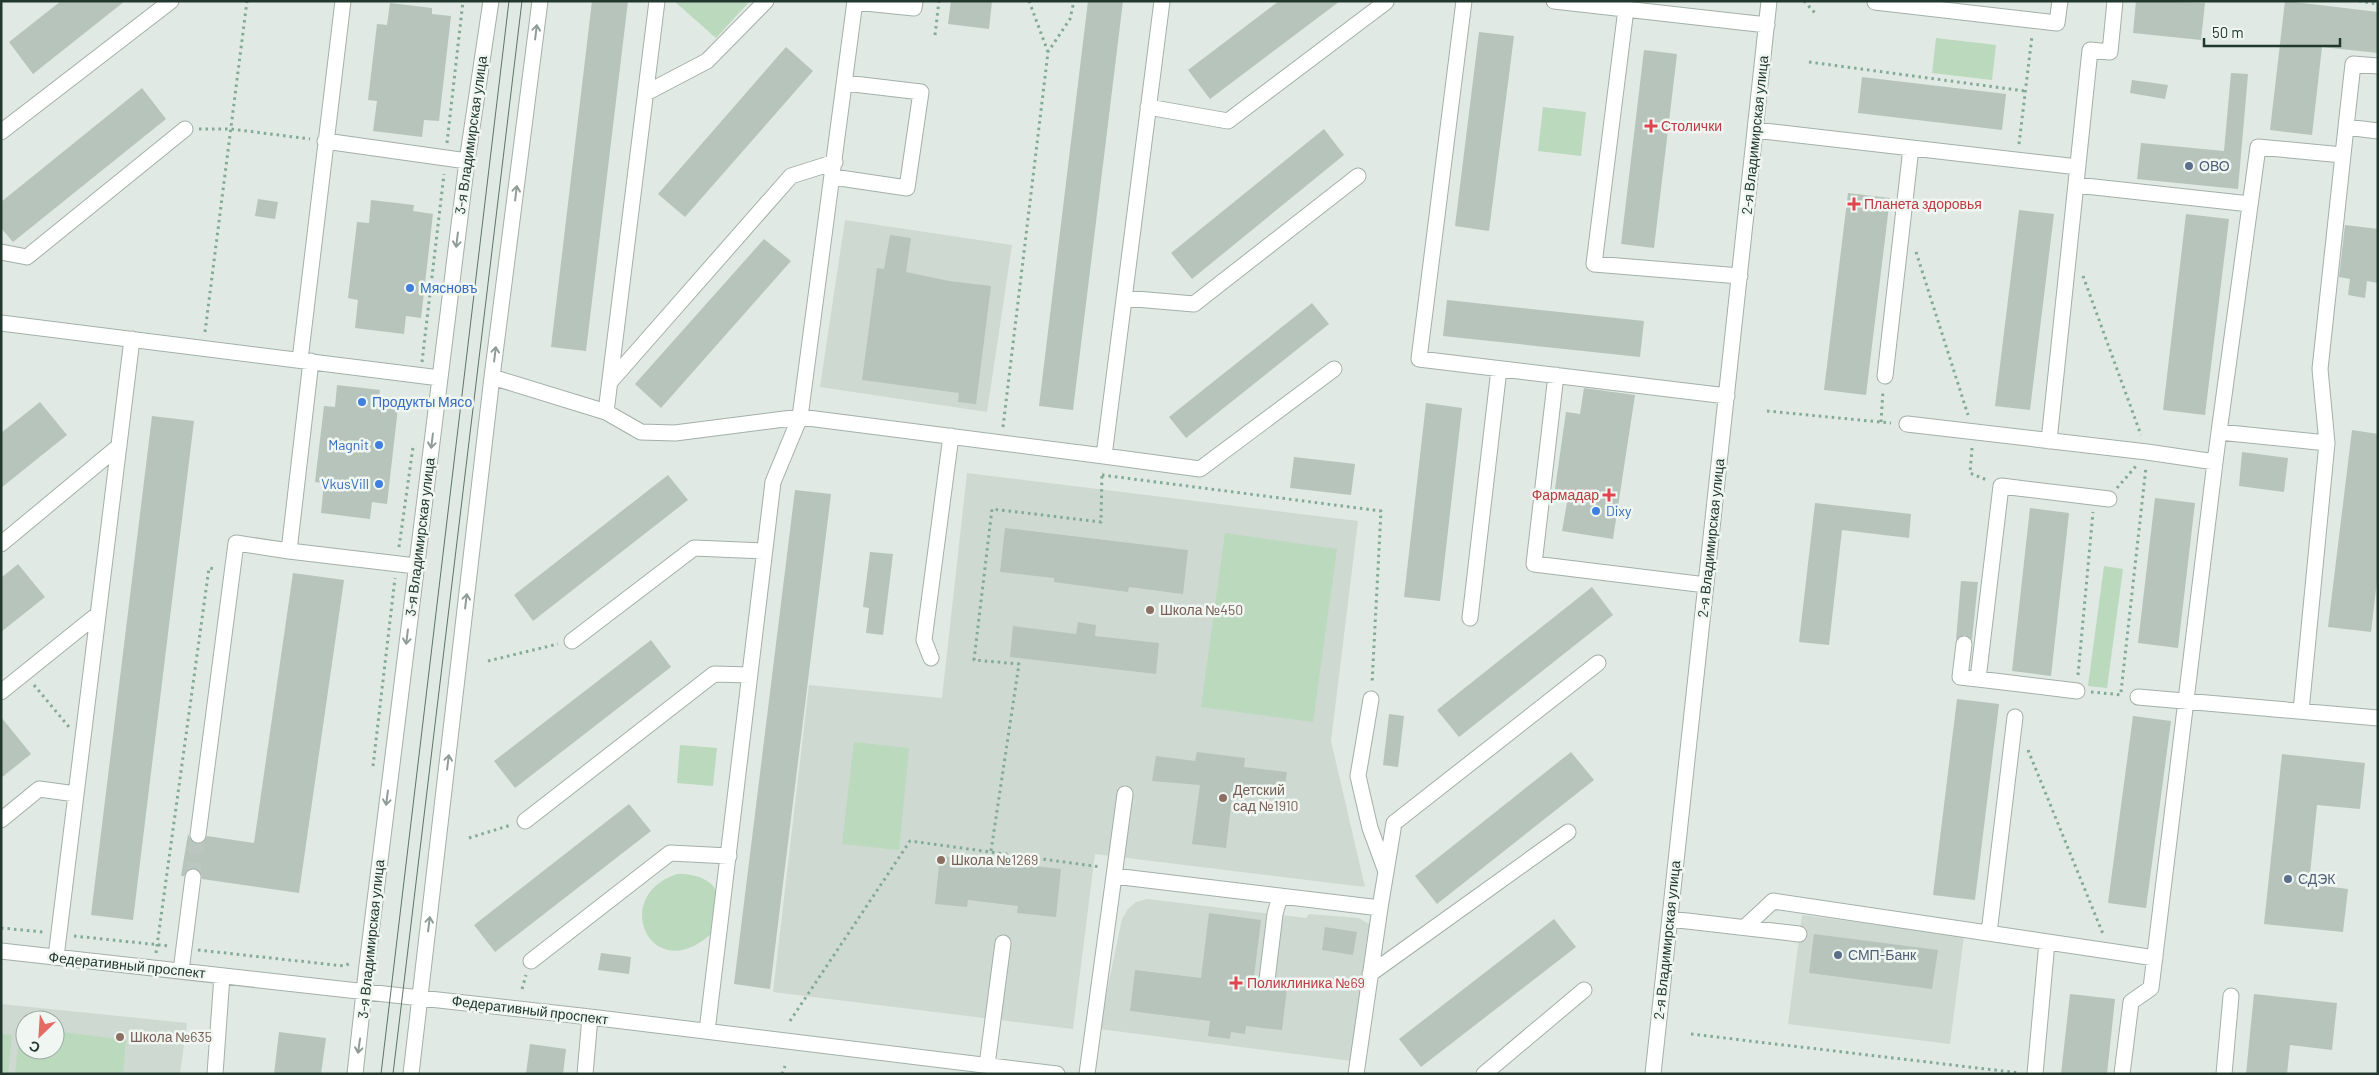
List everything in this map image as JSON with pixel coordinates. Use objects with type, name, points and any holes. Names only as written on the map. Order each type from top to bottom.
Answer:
[{"type":"street","points":[[1,132],[170,1]]},
{"type":"street","points":[[289,551],[325,141],[343,1]]},
{"type":"street","name":"3-я Владимирская улица","points":[[355,1074],[467,161],[491,1]]},
{"type":"street","points":[[411,1074],[492,377],[540,1]]},
{"type":"street","points":[[606,412],[657,1]]},
{"type":"street","points":[[646,93],[707,61],[766,1]]},
{"type":"street","points":[[707,1031],[773,482],[800,417],[855,2],[914,8],[915,1]]},
{"type":"street","points":[[1104,456],[1162,1]]},
{"type":"street","points":[[1464,1],[1419,359],[1727,396]]},
{"type":"street","points":[[1554,1],[1767,26]]},
{"type":"street","name":"2-я Владимирская улица","points":[[1653,1074],[1769,1]]},
{"type":"street","points":[[1875,2],[2057,23],[2060,1]]},
{"type":"street","points":[[2049,440],[2090,50],[2110,52],[2115,1]]},
{"type":"street","points":[[1148,108],[1228,121],[1386,2]]},
{"type":"street","points":[[1626,9],[1594,264],[1740,276]]},
{"type":"street","points":[[2301,711],[2327,443],[2320,368],[2346,127],[2354,64],[2378,66]]},
{"type":"street","points":[[610,382],[792,176],[834,170],[907,188],[921,92],[845,83]]},
{"type":"street","points":[[2346,127],[2378,131]]},
{"type":"street","points":[[1,252],[27,257],[185,129]]},
{"type":"street","points":[[1756,130],[2078,167]]},
{"type":"street","points":[[325,141],[467,161]]},
{"type":"street","points":[[2122,1074],[2131,1002],[2151,988],[2214,462],[2258,147],[2343,155]]},
{"type":"street","points":[[1885,376],[1911,148]]},
{"type":"street","points":[[1124,298],[1194,304],[1358,176]]},
{"type":"street","points":[[2076,186],[2250,204]]},
{"type":"street","points":[[1,323],[440,378]]},
{"type":"street","points":[[56,957],[132,339]]},
{"type":"street","points":[[492,377],[606,412],[641,432],[675,433],[800,417],[1200,469],[1334,369]]},
{"type":"street","points":[[1470,618],[1499,369]]},
{"type":"street","points":[[1556,376],[1534,564],[1706,585]]},
{"type":"street","points":[[1907,424],[2147,452],[2214,462]]},
{"type":"street","points":[[2219,432],[2327,443]]},
{"type":"street","points":[[931,658],[924,640],[951,436]]},
{"type":"street","points":[[1,544],[119,446]]},
{"type":"street","points":[[1978,679],[2001,486],[2109,499]]},
{"type":"street","points":[[198,835],[236,542],[289,551],[416,566]]},
{"type":"street","points":[[572,641],[694,548],[764,551]]},
{"type":"street","points":[[1,692],[98,614]]},
{"type":"street","points":[[1964,644],[1960,677],[2077,691]]},
{"type":"street","points":[[1356,1074],[1385,870],[1394,823],[1598,663]]},
{"type":"street","points":[[525,821],[714,674],[750,675]]},
{"type":"street","points":[[2138,697],[2378,718]]},
{"type":"street","points":[[1371,699],[1358,776],[1370,828],[1385,870]]},
{"type":"street","points":[[1989,933],[2014,717]]},
{"type":"street","points":[[1,820],[39,789],[76,794]]},
{"type":"street","points":[[1087,1074],[1125,794]]},
{"type":"street","points":[[1370,974],[1568,832]]},
{"type":"street","points":[[531,961],[670,853],[729,856]]},
{"type":"street","points":[[1114,872],[1280,896],[1380,908]]},
{"type":"street","points":[[181,971],[193,877]]},
{"type":"street","points":[[1267,980],[1275,914],[1280,896]]},
{"type":"street","points":[[1745,927],[1773,901],[2155,958]]},
{"type":"street","points":[[1670,919],[1799,934]]},
{"type":"street","points":[[2035,1074],[2047,942]]},
{"type":"street","points":[[987,1065],[1003,943]]},
{"type":"street","name":"Федеративный проспект","points":[[1,951],[590,1017],[1053,1073]]},
{"type":"street","points":[[215,1074],[222,976]]},
{"type":"street","points":[[1484,1074],[1584,990]]},
{"type":"street","points":[[2224,1074],[2231,996]]},
{"type":"street","points":[[585,1074],[590,1017]]},
{"type":"path","points":[[203,348],[247,1]]},
{"type":"path","points":[[421,375],[464,1]]},
{"type":"path","points":[[935,35],[939,1]]},
{"type":"path","points":[[1029,1],[1048,52]]},
{"type":"path","points":[[1001,442],[1048,52],[1070,19],[1074,1]]},
{"type":"path","points":[[1804,1],[1815,13]]},
{"type":"path","points":[[2359,1],[2378,4]]},
{"type":"path","points":[[2017,160],[2033,21]]},
{"type":"path","points":[[1809,62],[2025,91]]},
{"type":"path","points":[[185,129],[231,130],[325,141]]},
{"type":"path","points":[[1916,251],[1974,432],[1970,473],[2001,486]]},
{"type":"path","points":[[2080,268],[2147,452],[2121,695]]},
{"type":"path","points":[[1881,422],[1885,376]]},
{"type":"path","points":[[1767,412],[1907,424]]},
{"type":"path","points":[[372,775],[414,438]]},
{"type":"path","points":[[2109,499],[2147,452]]},
{"type":"path","points":[[991,851],[1019,664],[974,660],[992,509],[1100,522],[1104,456]]},
{"type":"path","points":[[1102,475],[1381,511],[1371,699]]},
{"type":"path","points":[[2085,509],[2094,510],[2077,691],[2138,697]]},
{"type":"path","points":[[154,968],[209,568],[232,571]]},
{"type":"path","points":[[488,661],[572,641]]},
{"type":"path","points":[[24,673],[82,742]]},
{"type":"path","points":[[2026,744],[2110,951]]},
{"type":"path","points":[[469,838],[525,821]]},
{"type":"path","points":[[790,1021],[910,841],[991,851],[1114,872]]},
{"type":"path","points":[[351,964],[352,954]]},
{"type":"path","points":[[1691,1034],[2023,1074]]},
{"type":"path","points":[[782,1074],[785,1066]]},
{"type":"shaded area","points":[[845,220],[1012,245],[987,412],[820,387]]},
{"type":"shaded area","points":[[967,473],[1358,521],[1331,741],[1365,887],[1095,854],[1073,1029],[773,992],[809,685],[942,698]]},
{"type":"shaded area","name":"Поликлиника №69","points":[[1147,899],[1306,918],[1309,914],[1359,918],[1369,924],[1370,930],[1352,1061],[1099,1029],[1122,919],[1128,909],[1136,902]]},
{"type":"shaded area","points":[[1802,915],[1964,936],[1950,1044],[1788,1024]]},
{"type":"shaded area","name":"Школа №635","points":[[1,1004],[60,1010],[15,1010],[15,1060],[65,1060],[65,1011],[187,1023],[180,1074],[1,1074]]},
{"type":"green space","points":[[674,1],[750,1],[716,38]]},
{"type":"green space","points":[[1936,38],[1996,45],[1992,80],[1932,73]]},
{"type":"green space","points":[[1543,107],[1586,112],[1581,156],[1538,151]]},
{"type":"green space","points":[[1225,533],[1337,549],[1313,722],[1201,707]]},
{"type":"green space","points":[[2104,566],[2123,569],[2107,688],[2088,686]]},
{"type":"green space","points":[[854,742],[909,748],[899,850],[842,844]]},
{"type":"green space","points":[[680,745],[717,748],[713,786],[677,783]]},
{"type":"green space","points":[[677,874],[696,876],[709,882],[717,891],[718,906],[715,930],[693,946],[673,951],[658,946],[647,934],[642,918],[645,901],[656,886]]},
{"type":"green space","points":[[65,1032],[126,1040],[123,1074],[15,1074],[17,1060],[65,1060]]},
{"type":"green space","points":[[1,1034],[12,1035],[8,1074],[1,1074]]},
{"type":"building","points":[[61,1],[125,1],[33,74],[9,42]]},
{"type":"building","points":[[592,1],[628,1],[586,351],[551,347]]},
{"type":"building","points":[[951,1],[992,1],[989,29],[948,24]]},
{"type":"building","points":[[1088,1],[1123,1],[1073,410],[1039,406]]},
{"type":"building","points":[[1279,1],[1340,1],[1210,99],[1188,70]]},
{"type":"building","points":[[2136,1],[2205,3],[2201,40],[2133,33]]},
{"type":"building","points":[[2285,1],[2378,12],[2378,53],[2322,47],[2312,135],[2270,130]]},
{"type":"building","points":[[390,3],[432,8],[432,14],[451,16],[439,121],[424,120],[422,137],[373,131],[377,101],[368,100],[377,24],[387,25]]},
{"type":"building","points":[[1479,32],[1514,36],[1489,231],[1455,226]]},
{"type":"building","points":[[786,47],[813,71],[685,217],[658,194]]},
{"type":"building","points":[[1644,50],[1677,54],[1654,248],[1621,244]]},
{"type":"building","name":"ОВО","points":[[2231,73],[2248,74],[2238,189],[2137,179],[2141,143],[2224,151]]},
{"type":"building","points":[[1862,77],[2006,94],[2002,130],[1858,113]]},
{"type":"building","points":[[2132,80],[2168,85],[2165,99],[2130,93]]},
{"type":"building","points":[[142,88],[166,119],[13,242],[1,228],[1,202]]},
{"type":"building","points":[[1324,129],[1344,155],[1192,279],[1171,253]]},
{"type":"building","points":[[1848,193],[1890,198],[1866,395],[1824,390]]},
{"type":"building","points":[[258,199],[278,202],[275,219],[255,216]]},
{"type":"building","points":[[371,200],[414,205],[413,211],[433,214],[421,318],[406,316],[404,334],[355,328],[358,300],[348,298],[357,222],[369,223]]},
{"type":"building","points":[[2019,210],[2054,214],[2030,410],[1995,406]]},
{"type":"building","points":[[2186,214],[2229,219],[2205,415],[2163,410]]},
{"type":"building","points":[[2345,225],[2378,229],[2378,283],[2367,281],[2365,298],[2348,295],[2350,279],[2339,277]]},
{"type":"building","points":[[890,235],[911,238],[906,272],[949,281],[991,286],[976,404],[958,402],[959,393],[862,380],[877,268],[884,269]]},
{"type":"building","points":[[764,239],[791,261],[661,408],[635,384]]},
{"type":"building","points":[[1447,300],[1644,321],[1640,357],[1443,336]]},
{"type":"building","points":[[1312,303],[1329,324],[1186,438],[1169,417]]},
{"type":"building","points":[[337,385],[380,390],[379,397],[399,399],[387,504],[372,502],[370,519],[321,513],[324,483],[315,482],[324,406],[335,407]]},
{"type":"building","points":[[1584,388],[1635,395],[1613,539],[1562,531],[1569,491],[1555,489],[1566,412],[1580,414]]},
{"type":"building","points":[[40,402],[67,435],[1,488],[1,433]]},
{"type":"building","points":[[1426,403],[1462,408],[1440,601],[1404,597]]},
{"type":"building","points":[[152,416],[194,421],[133,920],[91,915]]},
{"type":"building","points":[[2352,430],[2378,434],[2378,572],[2371,632],[2328,627]]},
{"type":"building","points":[[2242,452],[2288,458],[2284,492],[2239,486]]},
{"type":"building","points":[[1294,457],[1355,464],[1351,495],[1290,488]]},
{"type":"building","points":[[668,475],[688,500],[533,621],[514,595]]},
{"type":"building","points":[[795,490],[831,494],[770,989],[734,984]]},
{"type":"building","points":[[2155,498],[2195,503],[2178,648],[2138,643]]},
{"type":"building","points":[[1815,503],[1911,514],[1909,538],[1842,530],[1829,645],[1799,642]]},
{"type":"building","points":[[2030,508],[2069,513],[2051,676],[2012,671]]},
{"type":"building","points":[[1005,528],[1188,550],[1183,594],[1129,587],[1128,592],[1054,582],[1054,578],[1000,572]]},
{"type":"building","points":[[870,552],[893,554],[883,635],[866,633],[869,608],[863,607]]},
{"type":"building","points":[[18,564],[45,597],[1,632],[1,578]]},
{"type":"building","points":[[293,573],[344,580],[299,893],[202,879],[201,873],[195,868],[189,869],[184,876],[181,876],[188,834],[192,842],[196,844],[202,843],[207,836],[254,843]]},
{"type":"building","points":[[1961,581],[1978,582],[1972,640],[1965,635],[1956,640]]},
{"type":"building","points":[[1592,587],[1613,615],[1459,737],[1437,710]]},
{"type":"building","points":[[1078,622],[1096,625],[1095,636],[1159,643],[1156,674],[1010,657],[1013,626],[1076,634]]},
{"type":"building","points":[[651,640],[671,667],[515,788],[494,761]]},
{"type":"building","points":[[1957,699],[1999,704],[1975,900],[1933,895]]},
{"type":"building","points":[[1389,714],[1404,716],[1398,767],[1383,765]]},
{"type":"building","points":[[2133,716],[2171,721],[2146,908],[2108,903]]},
{"type":"building","points":[[1,717],[31,754],[1,778]]},
{"type":"building","points":[[1197,752],[1245,758],[1244,767],[1287,772],[1283,798],[1233,789],[1226,848],[1192,844],[1200,785],[1152,781],[1156,756],[1195,761]]},
{"type":"building","points":[[1571,752],[1594,780],[1437,904],[1415,876]]},
{"type":"building","points":[[2282,754],[2365,763],[2360,809],[2317,805],[2309,884],[2348,889],[2343,932],[2264,924]]},
{"type":"building","points":[[629,804],[651,831],[495,952],[474,925]]},
{"type":"building","points":[[940,856],[1061,869],[1056,917],[1017,913],[1018,906],[968,900],[967,907],[935,904]]},
{"type":"building","points":[[1209,913],[1261,920],[1253,985],[1265,989],[1273,987],[1287,989],[1282,1030],[1246,1026],[1245,1034],[1231,1032],[1230,1039],[1208,1036],[1210,1021],[1130,1011],[1135,970],[1201,978]]},
{"type":"building","points":[[1554,919],[1576,947],[1421,1067],[1399,1039]]},
{"type":"building","points":[[1325,927],[1357,932],[1353,955],[1322,950]]},
{"type":"building","points":[[1814,934],[1938,950],[1932,989],[1809,973]]},
{"type":"building","points":[[601,953],[631,957],[629,974],[598,970]]},
{"type":"building","points":[[2070,994],[2115,999],[2107,1074],[2061,1074]]},
{"type":"building","points":[[2254,994],[2337,1003],[2332,1050],[2290,1045],[2287,1074],[2246,1074]]},
{"type":"building","points":[[279,1032],[326,1038],[321,1074],[274,1074]]},
{"type":"building","points":[[530,1044],[566,1049],[563,1074],[526,1074]]},
{"type":"tunnel","points":[[193,877],[198,835]]},
{"type":"tram line","points":[[381,1074],[509,1]]},
{"type":"tram line","points":[[393,1074],[522,1]]},
{"type":"place","name":"Столички","points":[[1651,126]]},
{"type":"place","name":"ОВО","points":[[2189,166]]},
{"type":"place","name":"Планета здоровья","points":[[1854,204]]},
{"type":"place","name":"Мясновъ","points":[[410,288]]},
{"type":"place","name":"Продукты Мясо","points":[[362,402]]},
{"type":"place","name":"Magnit","points":[[379,445]]},
{"type":"place","name":"VkusVill","points":[[379,484]]},
{"type":"place","name":"Фармадар","points":[[1609,495]]},
{"type":"place","name":"Dixy","points":[[1596,511]]},
{"type":"place","name":"Школа №450","points":[[1150,610]]},
{"type":"place","name":"Детский сад №1910","points":[[1223,798]]},
{"type":"place","name":"Школа №1269","points":[[941,860]]},
{"type":"place","name":"СДЭК","points":[[2288,879]]},
{"type":"place","name":"СМП-Банк","points":[[1838,955]]},
{"type":"place","name":"Поликлиника №69","points":[[1236,983]]},
{"type":"place","name":"Школа №635","points":[[120,1037]]}]
